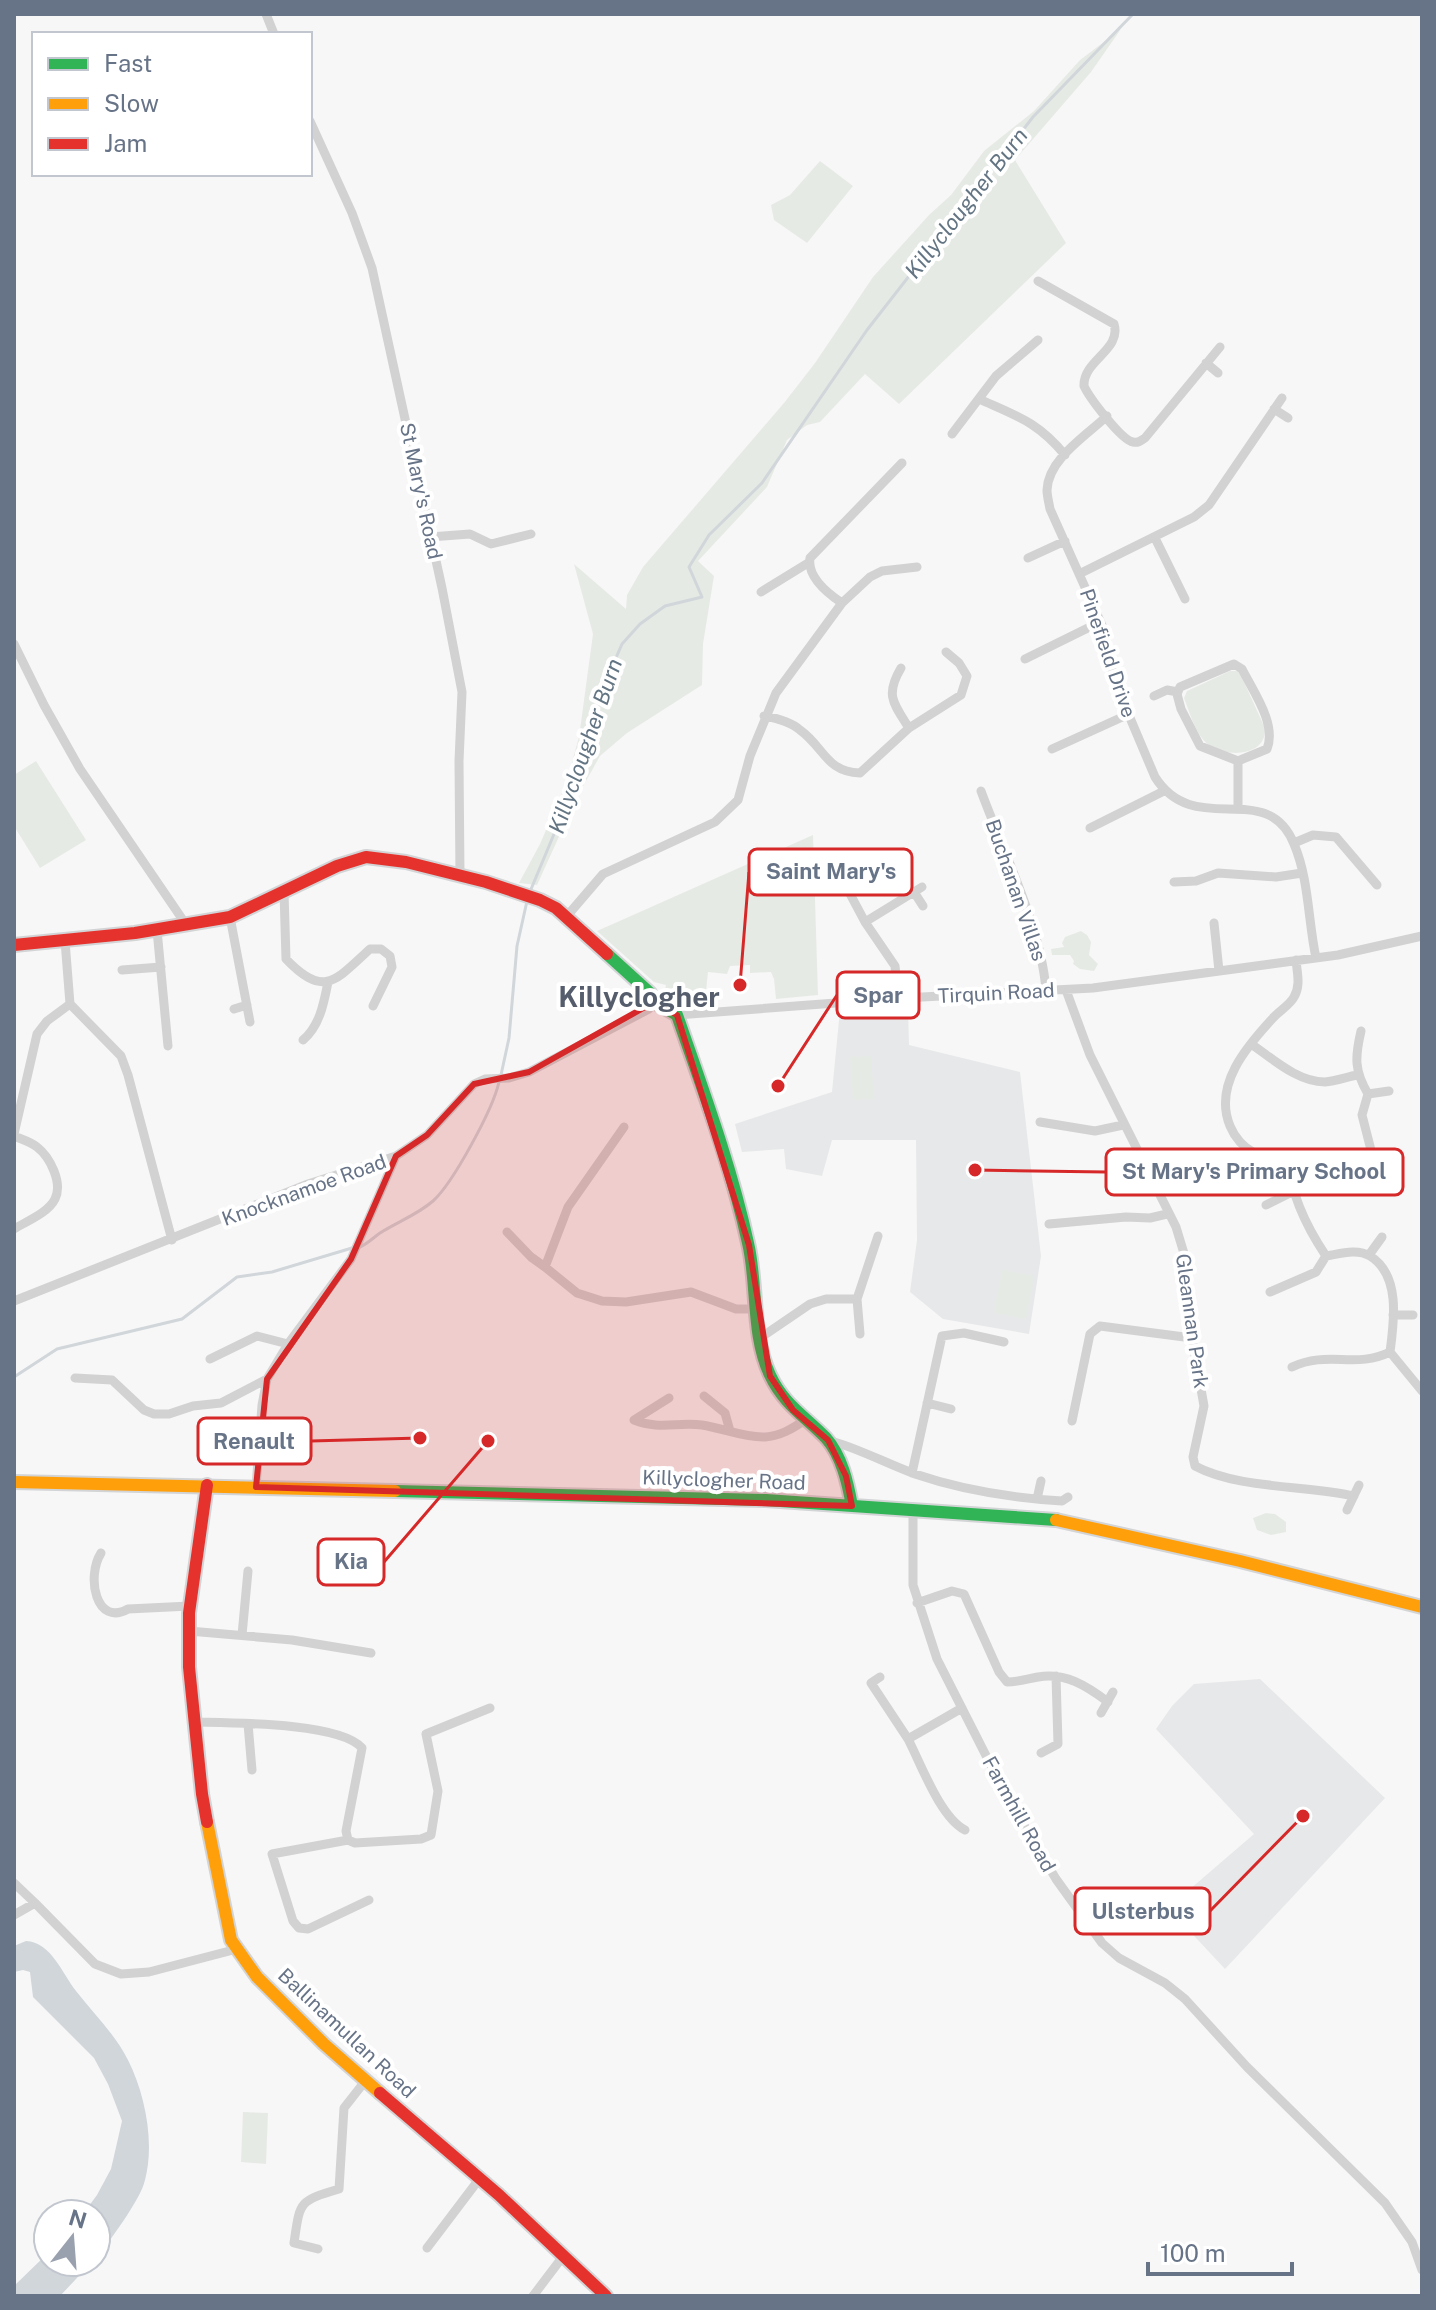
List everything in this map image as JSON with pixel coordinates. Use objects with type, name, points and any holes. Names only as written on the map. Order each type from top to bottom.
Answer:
[{"type":"main road","points":[[14,945],[157,930],[230,917],[337,866],[366,857],[406,862],[460,876],[528,896],[556,908],[650,993],[654,1002],[677,1015],[722,1145],[749,1245],[760,1338],[770,1376],[784,1400],[828,1440],[846,1476],[852,1506]]},
{"type":"main road","name":"Killyclogher Road","points":[[14,1482],[766,1500],[973,1511],[1048,1518],[1240,1561],[1422,1607]]},
{"type":"main road","name":"Ballinamullan Road","points":[[207,1485],[190,1606],[193,1722],[213,1859],[228,1930],[237,1949],[257,1977],[324,2044],[480,2178],[606,2296]]},
{"type":"street","name":"St Mary's Road","points":[[312,125],[352,213],[372,268],[462,692],[460,876]]},
{"type":"street","points":[[1038,281],[1114,324],[1117,334],[1114,341],[1088,370],[1083,381],[1086,391],[1126,439],[1139,442],[1220,347]]},
{"type":"street","points":[[952,434],[996,376],[1038,340]]},
{"type":"street","points":[[1206,363],[1218,373]]},
{"type":"street","points":[[1079,574],[1155,538],[1194,517],[1209,505],[1282,398]]},
{"type":"street","points":[[979,399],[1033,423],[1049,435],[1065,455]]},
{"type":"street","points":[[1274,409],[1288,418]]},
{"type":"street","name":"Pinefield Drive","points":[[1107,416],[1065,455],[1050,477],[1047,490],[1050,509],[1110,647],[1114,680],[1155,777],[1164,791]]},
{"type":"street","points":[[761,592],[808,563],[815,550],[902,463]]},
{"type":"street","points":[[430,537],[470,534],[491,544],[531,534]]},
{"type":"street","points":[[1155,538],[1185,599]]},
{"type":"street","points":[[1028,558],[1065,541]]},
{"type":"street","points":[[808,563],[816,580],[842,603]]},
{"type":"street","points":[[567,916],[603,874],[715,822],[731,809],[738,800],[764,716],[806,649],[861,584],[882,571],[917,567]]},
{"type":"street","points":[[1025,659],[1100,622]]},
{"type":"street","points":[[14,644],[80,769],[187,926]]},
{"type":"street","points":[[764,716],[802,731],[832,765],[843,772],[860,773],[909,728],[961,695],[967,676],[959,663],[946,652]]},
{"type":"street","points":[[1234,664],[1242,669],[1268,725],[1271,739],[1267,749],[1238,761],[1200,746],[1181,709],[1178,692],[1180,687],[1234,664]]},
{"type":"street","points":[[901,668],[891,692],[895,706],[909,728]]},
{"type":"street","points":[[1154,696],[1167,690],[1178,692]]},
{"type":"street","points":[[1052,749],[1129,714]]},
{"type":"street","points":[[1238,761],[1238,808]]},
{"type":"street","name":"Buchanan Villas","points":[[981,791],[1036,936],[1046,990]]},
{"type":"street","points":[[1090,828],[1164,791],[1186,805],[1202,809],[1246,808],[1265,813],[1282,825],[1294,843],[1316,958]]},
{"type":"street","points":[[1294,843],[1313,835],[1336,837],[1377,885]]},
{"type":"street","points":[[1174,882],[1196,881],[1218,873],[1276,877],[1302,873]]},
{"type":"street","points":[[865,922],[918,890],[923,906]]},
{"type":"street","points":[[284,892],[286,959],[308,977],[323,983],[334,981],[370,949],[381,949],[390,956],[392,967],[373,1006]]},
{"type":"street","points":[[849,892],[895,966],[898,998]]},
{"type":"street","points":[[230,917],[250,1022]]},
{"type":"street","points":[[1214,923],[1219,971]]},
{"type":"street","points":[[157,930],[168,1046]]},
{"type":"street","name":"Tirquin Road","points":[[677,1015],[898,998],[1066,990],[1357,952],[1422,936]]},
{"type":"street","points":[[65,941],[70,1004],[121,1056],[172,1240]]},
{"type":"street","points":[[1296,960],[1298,986],[1294,999],[1232,1069],[1227,1097],[1229,1124],[1245,1148],[1255,1155],[1289,1163],[1294,1191],[1326,1256]]},
{"type":"street","points":[[122,970],[161,967]]},
{"type":"street","points":[[303,1040],[320,1017],[328,982]]},
{"type":"street","name":"Gleannan Park","points":[[1066,990],[1090,1055],[1176,1227],[1186,1260],[1192,1338],[1204,1406],[1193,1457],[1195,1466],[1245,1481],[1321,1488],[1354,1496]]},
{"type":"street","name":"Knocknamoe Road","points":[[14,1301],[308,1184],[396,1156],[427,1135],[474,1084],[529,1072],[649,1009],[654,1002]]},
{"type":"street","points":[[14,1229],[56,1198],[58,1188],[48,1158],[36,1146],[14,1135],[37,1034],[47,1021],[70,1004]]},
{"type":"street","points":[[234,1009],[247,1005]]},
{"type":"street","points":[[1361,1031],[1357,1075],[1368,1094],[1362,1115],[1371,1150]]},
{"type":"street","points":[[1251,1044],[1307,1079],[1325,1082],[1357,1075]]},
{"type":"street","points":[[1368,1094],[1389,1091]]},
{"type":"street","points":[[1040,1122],[1095,1131],[1123,1125]]},
{"type":"street","points":[[545,1267],[568,1207],[624,1127]]},
{"type":"street","points":[[256,1487],[267,1379],[288,1344],[353,1254],[396,1156]]},
{"type":"street","points":[[1266,1205],[1294,1191]]},
{"type":"street","points":[[1049,1224],[1126,1217],[1150,1218],[1167,1214]]},
{"type":"street","points":[[507,1232],[531,1257],[577,1293],[602,1301],[626,1302],[691,1292],[736,1309],[757,1309]]},
{"type":"street","points":[[860,1334],[857,1299],[878,1236]]},
{"type":"street","points":[[1369,1255],[1382,1237]]},
{"type":"street","points":[[1270,1292],[1316,1272],[1326,1256],[1349,1252],[1369,1255],[1382,1268],[1393,1291],[1390,1352],[1422,1391]]},
{"type":"street","points":[[760,1338],[810,1304],[826,1299],[857,1299]]},
{"type":"street","points":[[1393,1315],[1413,1315]]},
{"type":"street","points":[[1072,1421],[1090,1334],[1100,1326],[1192,1338]]},
{"type":"street","points":[[912,1473],[942,1336],[964,1333],[1004,1342]]},
{"type":"street","points":[[210,1359],[257,1336],[288,1344]]},
{"type":"street","points":[[1292,1367],[1306,1360],[1328,1357],[1367,1360],[1390,1352]]},
{"type":"street","points":[[75,1378],[112,1380],[144,1410],[154,1414],[169,1414],[193,1406],[221,1403],[267,1379]]},
{"type":"street","points":[[704,1396],[725,1413],[730,1431]]},
{"type":"street","points":[[669,1398],[634,1420],[663,1427],[680,1423],[763,1437],[787,1433],[805,1420]]},
{"type":"street","points":[[927,1403],[951,1409]]},
{"type":"street","points":[[828,1440],[856,1447],[912,1473],[1014,1497],[1062,1501],[1068,1497]]},
{"type":"street","points":[[1037,1499],[1041,1481]]},
{"type":"street","points":[[1347,1510],[1359,1485]]},
{"type":"street","name":"Farmhill Road","points":[[913,1510],[913,1585],[937,1659],[1031,1840],[1102,1943],[1119,1958],[1165,1983],[1185,1999],[1253,2074],[1385,2203],[1412,2242],[1422,2270]]},
{"type":"street","points":[[101,1553],[95,1563],[92,1580],[100,1602],[109,1612],[119,1614],[128,1609],[190,1606]]},
{"type":"street","points":[[242,1635],[248,1571]]},
{"type":"street","points":[[917,1603],[952,1591],[964,1594],[999,1672],[1007,1682],[1056,1676],[1110,1697],[1101,1713]]},
{"type":"street","points":[[189,1631],[292,1640],[371,1653]]},
{"type":"street","points":[[1041,1753],[1058,1744],[1056,1676]]},
{"type":"street","points":[[880,1677],[871,1683],[908,1739],[946,1811],[955,1825],[965,1830]]},
{"type":"street","points":[[369,1900],[308,1929],[299,1928],[293,1921],[272,1854],[348,1840],[355,1843],[395,1841],[431,1835],[438,1791],[426,1734],[490,1708]]},
{"type":"street","points":[[908,1739],[962,1708]]},
{"type":"street","points":[[193,1722],[299,1727],[347,1736],[356,1741],[362,1748],[346,1831],[348,1840]]},
{"type":"street","points":[[248,1724],[252,1770]]},
{"type":"street","points":[[14,1883],[95,1964],[121,1974],[149,1972],[237,1949]]},
{"type":"street","points":[[14,1915],[35,1903]]},
{"type":"street","points":[[318,2249],[294,2243],[299,2210],[310,2198],[339,2189],[344,2108],[366,2080]]},
{"type":"street","points":[[427,2248],[480,2178]]},
{"type":"street","points":[[533,2296],[564,2255]]},
{"type":"highlighted area","points":[[654,1002],[677,1015],[749,1245],[770,1376],[793,1410],[828,1440],[846,1476],[852,1506],[256,1487],[267,1379],[351,1259],[396,1156],[427,1135],[474,1084],[529,1072]]},
{"type":"shaded area","points":[[1121,29],[1091,72],[1015,160],[1066,243],[899,404],[865,374],[820,422],[807,425],[787,440],[767,487],[698,561],[714,576],[703,644],[702,685],[627,733],[600,756],[577,797],[537,885],[519,883],[540,844],[573,767],[579,737],[593,634],[574,564],[626,609],[627,595],[643,567],[784,403],[873,277],[951,195],[984,151],[1034,111],[1080,60]]},
{"type":"shaded area","points":[[820,161],[853,186],[807,243],[774,220],[771,205],[790,195]]},
{"type":"shaded area","points":[[1230,671],[1239,671],[1265,728],[1260,744],[1246,752],[1220,750],[1206,743],[1194,725],[1184,698],[1187,691]]},
{"type":"shaded area","points":[[36,761],[86,840],[40,868],[14,826],[14,775]]},
{"type":"shaded area","points":[[813,835],[818,995],[776,999],[771,972],[750,973],[750,965],[730,966],[727,974],[708,972],[705,1001],[676,1001],[664,995],[666,985],[654,982],[597,931]]},
{"type":"shaded area","points":[[1081,931],[1091,942],[1089,955],[1098,964],[1094,971],[1080,969],[1073,964],[1070,955],[1052,955],[1051,949],[1064,947],[1065,937]]},
{"type":"shaded area","points":[[908,1007],[909,1045],[1020,1072],[1041,1256],[1029,1334],[943,1319],[910,1292],[917,1240],[916,1140],[832,1140],[822,1176],[786,1169],[784,1149],[742,1152],[735,1124],[832,1092],[840,1010]]},
{"type":"shaded area","points":[[871,1056],[874,1099],[853,1100],[850,1057]]},
{"type":"shaded area","points":[[1002,1270],[1034,1276],[1026,1319],[994,1313]]},
{"type":"shaded area","points":[[1266,1513],[1275,1514],[1286,1522],[1286,1532],[1271,1535],[1257,1530],[1253,1518]]},
{"type":"shaded area","points":[[1260,1679],[1385,1798],[1225,1969],[1168,1908],[1254,1834],[1156,1729],[1172,1706],[1194,1684]]},
{"type":"shaded area","points":[[26,1941],[49,1953],[117,2041],[134,2073],[147,2118],[148,2165],[142,2188],[112,2236],[112,2198],[95,2198],[111,2169],[122,2121],[94,2058],[33,1997],[30,1972],[14,1972],[14,1946]]},
{"type":"shaded area","points":[[243,2112],[268,2113],[266,2164],[241,2162]]},
{"type":"shaded area","points":[[32,2269],[32,2278],[77,2278],[60,2296],[14,2296],[14,2286]]},
{"type":"waterway","name":"Killyclougher Burn","points":[[529,894],[582,767],[605,683],[622,644],[640,624],[665,606],[702,597],[689,567],[709,535],[762,483],[867,330],[1033,117],[1133,14]]},
{"type":"waterway","name":"Killyclougher Burn","points":[[501,1075],[509,1038],[517,946],[527,901]]},
{"type":"waterway","name":"Killyclougher Burn","points":[[360,1247],[420,1210],[441,1192],[471,1145],[499,1082]]},
{"type":"waterway","name":"Killyclougher Burn","points":[[14,1377],[57,1349],[182,1319],[237,1277],[272,1272],[352,1248]]},
{"type":"traffic: fast","points":[[607,954],[650,993],[654,1002],[677,1015],[716,1128],[741,1214],[751,1259],[757,1327],[764,1360],[782,1394],[832,1445],[844,1470],[852,1506]]},
{"type":"traffic: fast","points":[[395,1491],[766,1500],[1056,1520]]},
{"type":"traffic: slow","points":[[14,1482],[395,1491]]},
{"type":"traffic: slow","points":[[1056,1520],[1240,1561],[1422,1607]]},
{"type":"traffic: slow","points":[[207,1822],[231,1940],[257,1977],[324,2044],[380,2093]]},
{"type":"traffic: jam","points":[[14,945],[135,933],[230,917],[337,866],[366,857],[406,862],[486,882],[540,900],[556,908],[607,954]]},
{"type":"traffic: jam","points":[[207,1485],[189,1613],[189,1667],[207,1822]]},
{"type":"traffic: jam","points":[[380,2093],[499,2195],[606,2296]]},
{"type":"place","name":"Saint Mary's","points":[[740,985]]},
{"type":"place","name":"Spar","points":[[778,1086]]},
{"type":"place","name":"St Mary's Primary School","points":[[975,1170]]},
{"type":"place","name":"Renault","points":[[420,1438]]},
{"type":"place","name":"Kia","points":[[488,1441]]},
{"type":"place","name":"Ulsterbus","points":[[1303,1816]]},
{"type":"district","name":"Killyclogher","points":[[639,997]]}]
